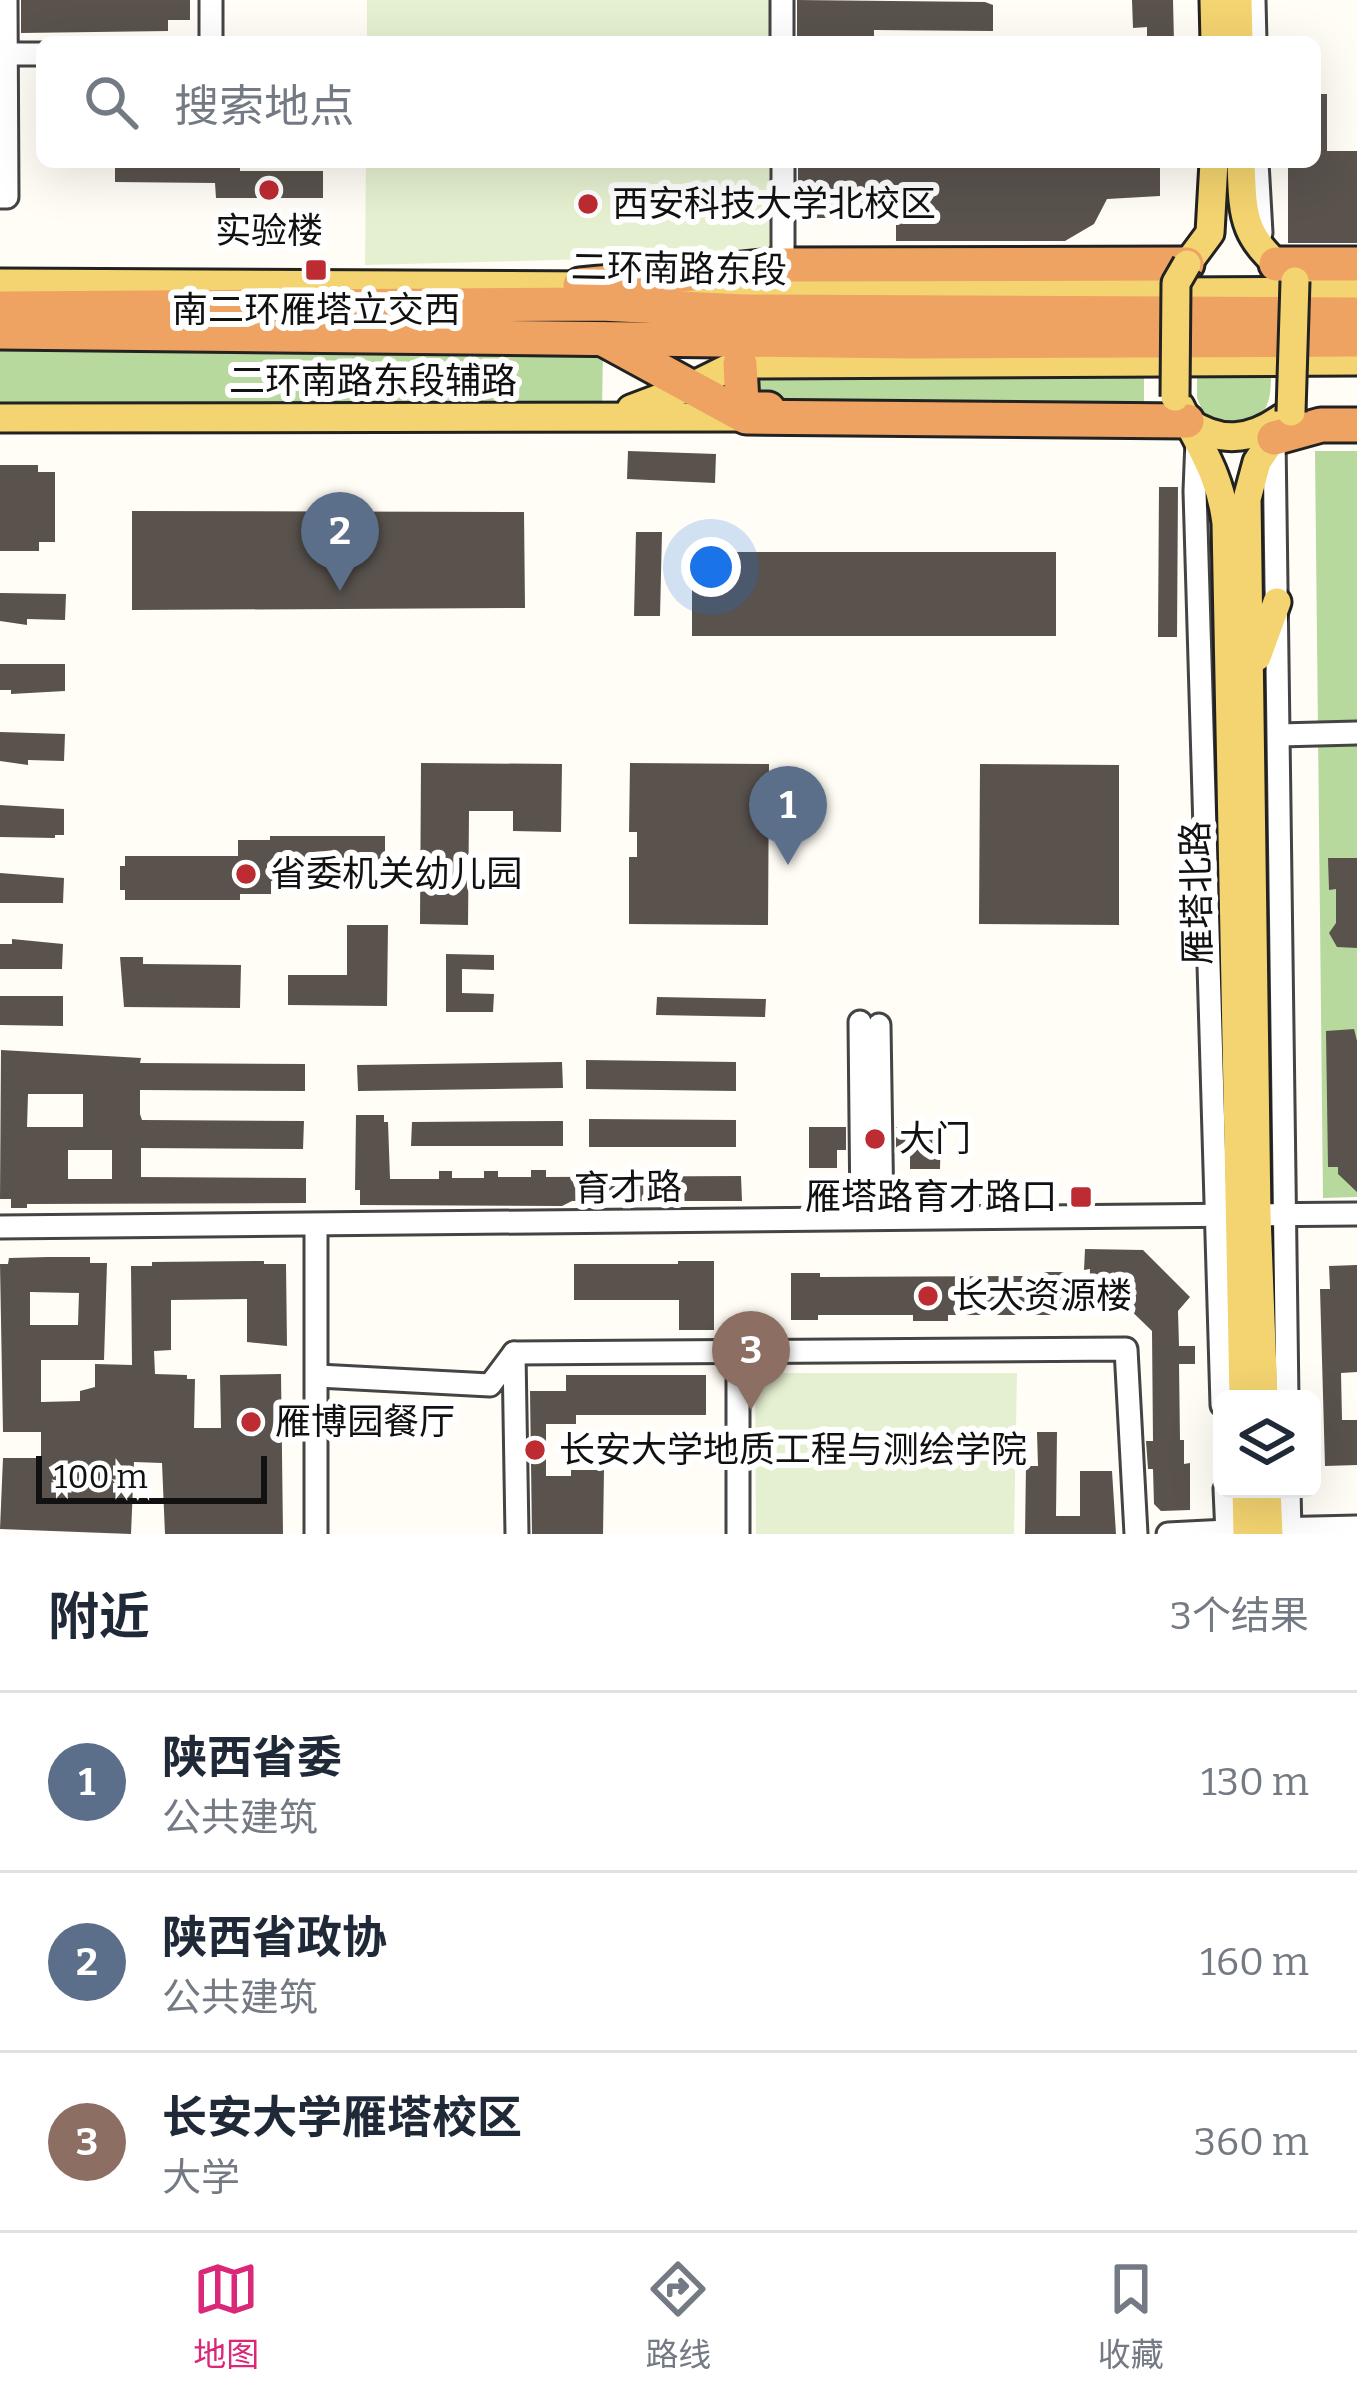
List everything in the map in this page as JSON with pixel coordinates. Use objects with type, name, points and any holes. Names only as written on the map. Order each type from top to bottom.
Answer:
[{"type":"highway","points":[[580,285],[783,265],[1187,264]]},
{"type":"highway","points":[[1280,267],[1357,264]]},
{"type":"highway","points":[[1280,267],[1357,274]]},
{"type":"highway","name":"二环南路东段","points":[[0,308],[602,304],[743,311],[1357,314]]},
{"type":"highway","name":"二环南路东段","points":[[0,332],[912,342],[1357,340]]},
{"type":"highway","points":[[596,336],[746,417],[1186,419]]},
{"type":"highway","points":[[740,364],[739,398],[752,409],[1145,410],[1186,419]]},
{"type":"highway","points":[[1282,425],[1357,413]]},
{"type":"highway","points":[[1282,425],[1357,425]]},
{"type":"main road","points":[[1214,0],[1215,36]]},
{"type":"main road","points":[[1238,0],[1239,36]]},
{"type":"main road","points":[[1214,168],[1210,233],[1176,283],[1186,419],[1208,434],[1232,439],[1282,425],[1280,267],[1245,225],[1241,168]]},
{"type":"main road","points":[[0,283],[580,285],[773,294],[1357,291]]},
{"type":"main road","points":[[598,417],[647,406],[740,364],[784,338]]},
{"type":"main road","points":[[740,364],[1357,362]]},
{"type":"main road","name":"二环南路东段辅路","points":[[0,418],[746,417]]},
{"type":"main road","name":"雁塔北路","points":[[1186,419],[1209,455],[1222,492],[1226,523],[1249,1215],[1263,1390]]},
{"type":"main road","name":"雁塔北路","points":[[1244,1390],[1252,672],[1247,499],[1257,462],[1282,425]]},
{"type":"main road","points":[[1252,672],[1277,602]]},
{"type":"main road","points":[[1249,1498],[1258,1532]]},
{"type":"main road","points":[[1258,1532],[1265,1498]]},
{"type":"street","points":[[0,197],[7,197],[6,0]]},
{"type":"street","points":[[211,0],[211,36]]},
{"type":"street","points":[[782,0],[782,36]]},
{"type":"street","points":[[1254,0],[1255,36]]},
{"type":"street","points":[[6,54],[36,55]]},
{"type":"street","points":[[783,265],[784,168]]},
{"type":"street","points":[[1257,168],[1258,219],[1280,267]]},
{"type":"street","points":[[1224,1390],[1249,1215],[1279,735],[1282,425]]},
{"type":"street","points":[[1279,735],[1357,733]]},
{"type":"street","points":[[870,1024],[872,1217]]},
{"type":"street","name":"育才路","points":[[0,1227],[1357,1214]]},
{"type":"street","points":[[1249,1215],[1285,1390]]},
{"type":"street","points":[[316,1225],[316,1534]]},
{"type":"street","points":[[514,1353],[1126,1349],[1136,1534]]},
{"type":"street","points":[[317,1376],[490,1384],[514,1353]]},
{"type":"street","points":[[514,1353],[517,1534]]},
{"type":"street","points":[[737,1534],[738,1353]]},
{"type":"street","points":[[1232,1498],[1258,1532]]},
{"type":"street","points":[[1258,1532],[1283,1498]]},
{"type":"street","points":[[1168,1534],[1357,1527]]},
{"type":"green space","points":[[367,0],[782,0],[782,36],[367,36]]},
{"type":"green space","name":"西安科技大学北校区","points":[[366,168],[783,168],[785,254],[365,265]]},
{"type":"green space","points":[[0,349],[603,350],[602,410],[0,405]]},
{"type":"green space","points":[[757,375],[1144,376],[1144,404],[761,403],[755,399]]},
{"type":"green space","points":[[1197,375],[1271,375],[1265,408],[1241,430],[1206,419],[1197,398]]},
{"type":"green space","points":[[1315,451],[1357,451],[1357,1197],[1323,1198]]},
{"type":"green space","points":[[755,1373],[1017,1373],[1014,1534],[756,1534]]},
{"type":"building","points":[[21,0],[190,0],[190,20],[168,20],[168,31],[21,33]]},
{"type":"building","points":[[797,0],[993,5],[993,31],[874,30],[874,36],[797,36]]},
{"type":"building","points":[[1132,0],[1173,0],[1174,36],[1147,36],[1147,27],[1133,28]]},
{"type":"building","points":[[1321,94],[1327,94],[1327,151],[1357,151],[1357,243],[1288,243],[1288,168],[1321,168]]},
{"type":"building","name":"实验楼","points":[[115,168],[323,171],[323,198],[216,198],[215,183],[115,182]]},
{"type":"building","points":[[798,168],[1160,168],[1160,196],[1107,199],[1094,224],[1065,241],[896,241],[896,218],[798,218]]},
{"type":"building","points":[[628,451],[716,454],[715,483],[627,479]]},
{"type":"building","points":[[0,465],[38,465],[38,472],[55,472],[55,542],[39,542],[39,551],[0,551]]},
{"type":"building","points":[[1159,487],[1178,487],[1177,637],[1158,637]]},
{"type":"building","points":[[132,511],[524,512],[525,608],[132,610]]},
{"type":"building","points":[[636,532],[662,532],[660,616],[634,616]]},
{"type":"building","points":[[692,552],[1056,552],[1056,636],[692,636]]},
{"type":"building","points":[[0,593],[66,594],[65,620],[27,619],[27,625],[0,621]]},
{"type":"building","points":[[0,664],[65,664],[65,691],[11,694],[11,690],[0,690]]},
{"type":"building","points":[[0,732],[65,734],[64,761],[28,760],[28,765],[0,761]]},
{"type":"building","points":[[421,763],[562,764],[561,832],[513,831],[513,811],[469,811],[468,925],[420,924]]},
{"type":"building","points":[[630,763],[769,764],[768,925],[629,924],[629,857],[637,857],[637,832],[629,832]]},
{"type":"building","points":[[980,764],[1119,765],[1119,925],[979,924]]},
{"type":"building","points":[[0,805],[64,809],[64,835],[0,837]]},
{"type":"building","points":[[270,836],[385,836],[385,880],[271,881],[271,894],[240,894],[240,900],[125,900],[125,890],[120,890],[125,856],[238,856],[238,840],[270,840]]},
{"type":"building","points":[[1328,858],[1357,858],[1357,948],[1337,947],[1329,933],[1336,923],[1336,889],[1329,890]]},
{"type":"building","points":[[0,873],[64,878],[63,903],[0,903]]},
{"type":"building","points":[[347,925],[388,925],[387,1006],[288,1005],[288,975],[347,975]]},
{"type":"building","points":[[12,939],[63,944],[62,969],[0,969],[0,944],[12,944]]},
{"type":"building","points":[[446,954],[494,955],[494,970],[462,969],[462,993],[494,994],[493,1012],[446,1012]]},
{"type":"building","points":[[120,957],[143,957],[143,964],[241,965],[240,1008],[124,1007]]},
{"type":"building","points":[[0,996],[63,996],[63,1026],[0,1025]]},
{"type":"building","points":[[657,997],[766,999],[765,1017],[656,1015]]},
{"type":"building","points":[[1354,1029],[1357,1192],[1338,1174],[1338,1167],[1328,1167],[1326,1031]]},
{"type":"building","points":[[1,1050],[141,1058],[140,1063],[305,1064],[305,1091],[140,1090],[140,1114],[142,1120],[304,1121],[303,1149],[141,1148],[141,1177],[306,1178],[306,1203],[27,1204],[27,1208],[11,1208],[11,1199],[0,1199]],"holes":[[[28,1094],[83,1094],[83,1127],[27,1127]],[[68,1150],[112,1150],[112,1179],[68,1179]]]},
{"type":"building","points":[[586,1060],[736,1062],[736,1091],[586,1089]]},
{"type":"building","points":[[562,1062],[563,1088],[358,1091],[357,1065]]},
{"type":"building","points":[[356,1115],[384,1115],[388,1122],[390,1179],[439,1179],[439,1171],[452,1171],[452,1178],[484,1178],[484,1171],[498,1171],[498,1177],[531,1177],[531,1170],[546,1170],[546,1177],[741,1176],[742,1201],[360,1205],[360,1190],[355,1190]]},
{"type":"building","points":[[589,1119],[736,1120],[736,1147],[589,1147]]},
{"type":"building","points":[[563,1121],[563,1146],[411,1146],[412,1122]]},
{"type":"building","points":[[809,1127],[846,1127],[846,1150],[837,1150],[837,1168],[809,1168]]},
{"type":"building","points":[[896,1127],[941,1127],[940,1169],[910,1169],[910,1150],[896,1150]]},
{"type":"building","points":[[1085,1249],[1143,1250],[1190,1297],[1178,1311],[1179,1346],[1195,1346],[1195,1364],[1179,1364],[1180,1440],[1184,1440],[1184,1464],[1190,1463],[1190,1510],[1161,1511],[1154,1504],[1146,1441],[1153,1441],[1152,1331],[1118,1298],[1089,1297]]},
{"type":"building","points":[[90,1257],[90,1263],[107,1263],[104,1360],[41,1360],[41,1402],[80,1401],[80,1391],[95,1387],[95,1364],[132,1365],[131,1266],[152,1266],[152,1262],[286,1264],[287,1346],[247,1342],[247,1299],[171,1300],[171,1350],[154,1351],[155,1374],[195,1379],[194,1428],[221,1428],[220,1375],[281,1374],[283,1534],[165,1534],[162,1463],[134,1462],[131,1534],[0,1529],[3,1458],[41,1458],[41,1432],[3,1432],[0,1264],[8,1264],[9,1258]],"holes":[[[30,1292],[79,1293],[78,1325],[30,1325]]]},
{"type":"building","points":[[714,1261],[714,1330],[679,1330],[679,1300],[574,1300],[574,1264]]},
{"type":"building","points":[[1357,1265],[1357,1372],[1341,1373],[1342,1420],[1357,1420],[1357,1465],[1325,1466],[1320,1289],[1330,1289],[1329,1266]]},
{"type":"building","name":"长大资源楼","points":[[1040,1272],[1065,1272],[1065,1315],[948,1315],[948,1321],[913,1321],[913,1315],[818,1315],[818,1320],[791,1320],[791,1273],[820,1273],[820,1277],[1040,1276]]},
{"type":"building","name":"长安大学地质工程与测绘学院","points":[[566,1375],[706,1375],[706,1415],[576,1415],[576,1424],[546,1424],[546,1476],[604,1470],[603,1534],[532,1534],[530,1391],[566,1391]]},
{"type":"building","points":[[1037,1432],[1057,1432],[1056,1516],[1080,1516],[1080,1471],[1112,1471],[1116,1534],[1025,1534],[1026,1466],[1038,1466]]},
{"type":"place","name":"实验楼","points":[[269,190]]},
{"type":"place","name":"西安科技大学北校区","points":[[588,204]]},
{"type":"place","name":"南二环雁塔立交西","points":[[316,270]]},
{"type":"place","name":"陕西省政协","points":[[340,591]]},
{"type":"place","name":"陕西省委","points":[[788,865]]},
{"type":"place","name":"省委机关幼儿园","points":[[246,874]]},
{"type":"place","name":"大门","points":[[875,1139]]},
{"type":"place","name":"雁塔路育才路口","points":[[1081,1197]]},
{"type":"place","name":"长大资源楼","points":[[928,1296]]},
{"type":"place","name":"长安大学雁塔校区","points":[[751,1410]]},
{"type":"place","name":"雁博园餐厅","points":[[251,1422]]},
{"type":"place","name":"长安大学地质工程与测绘学院","points":[[535,1450]]}]
